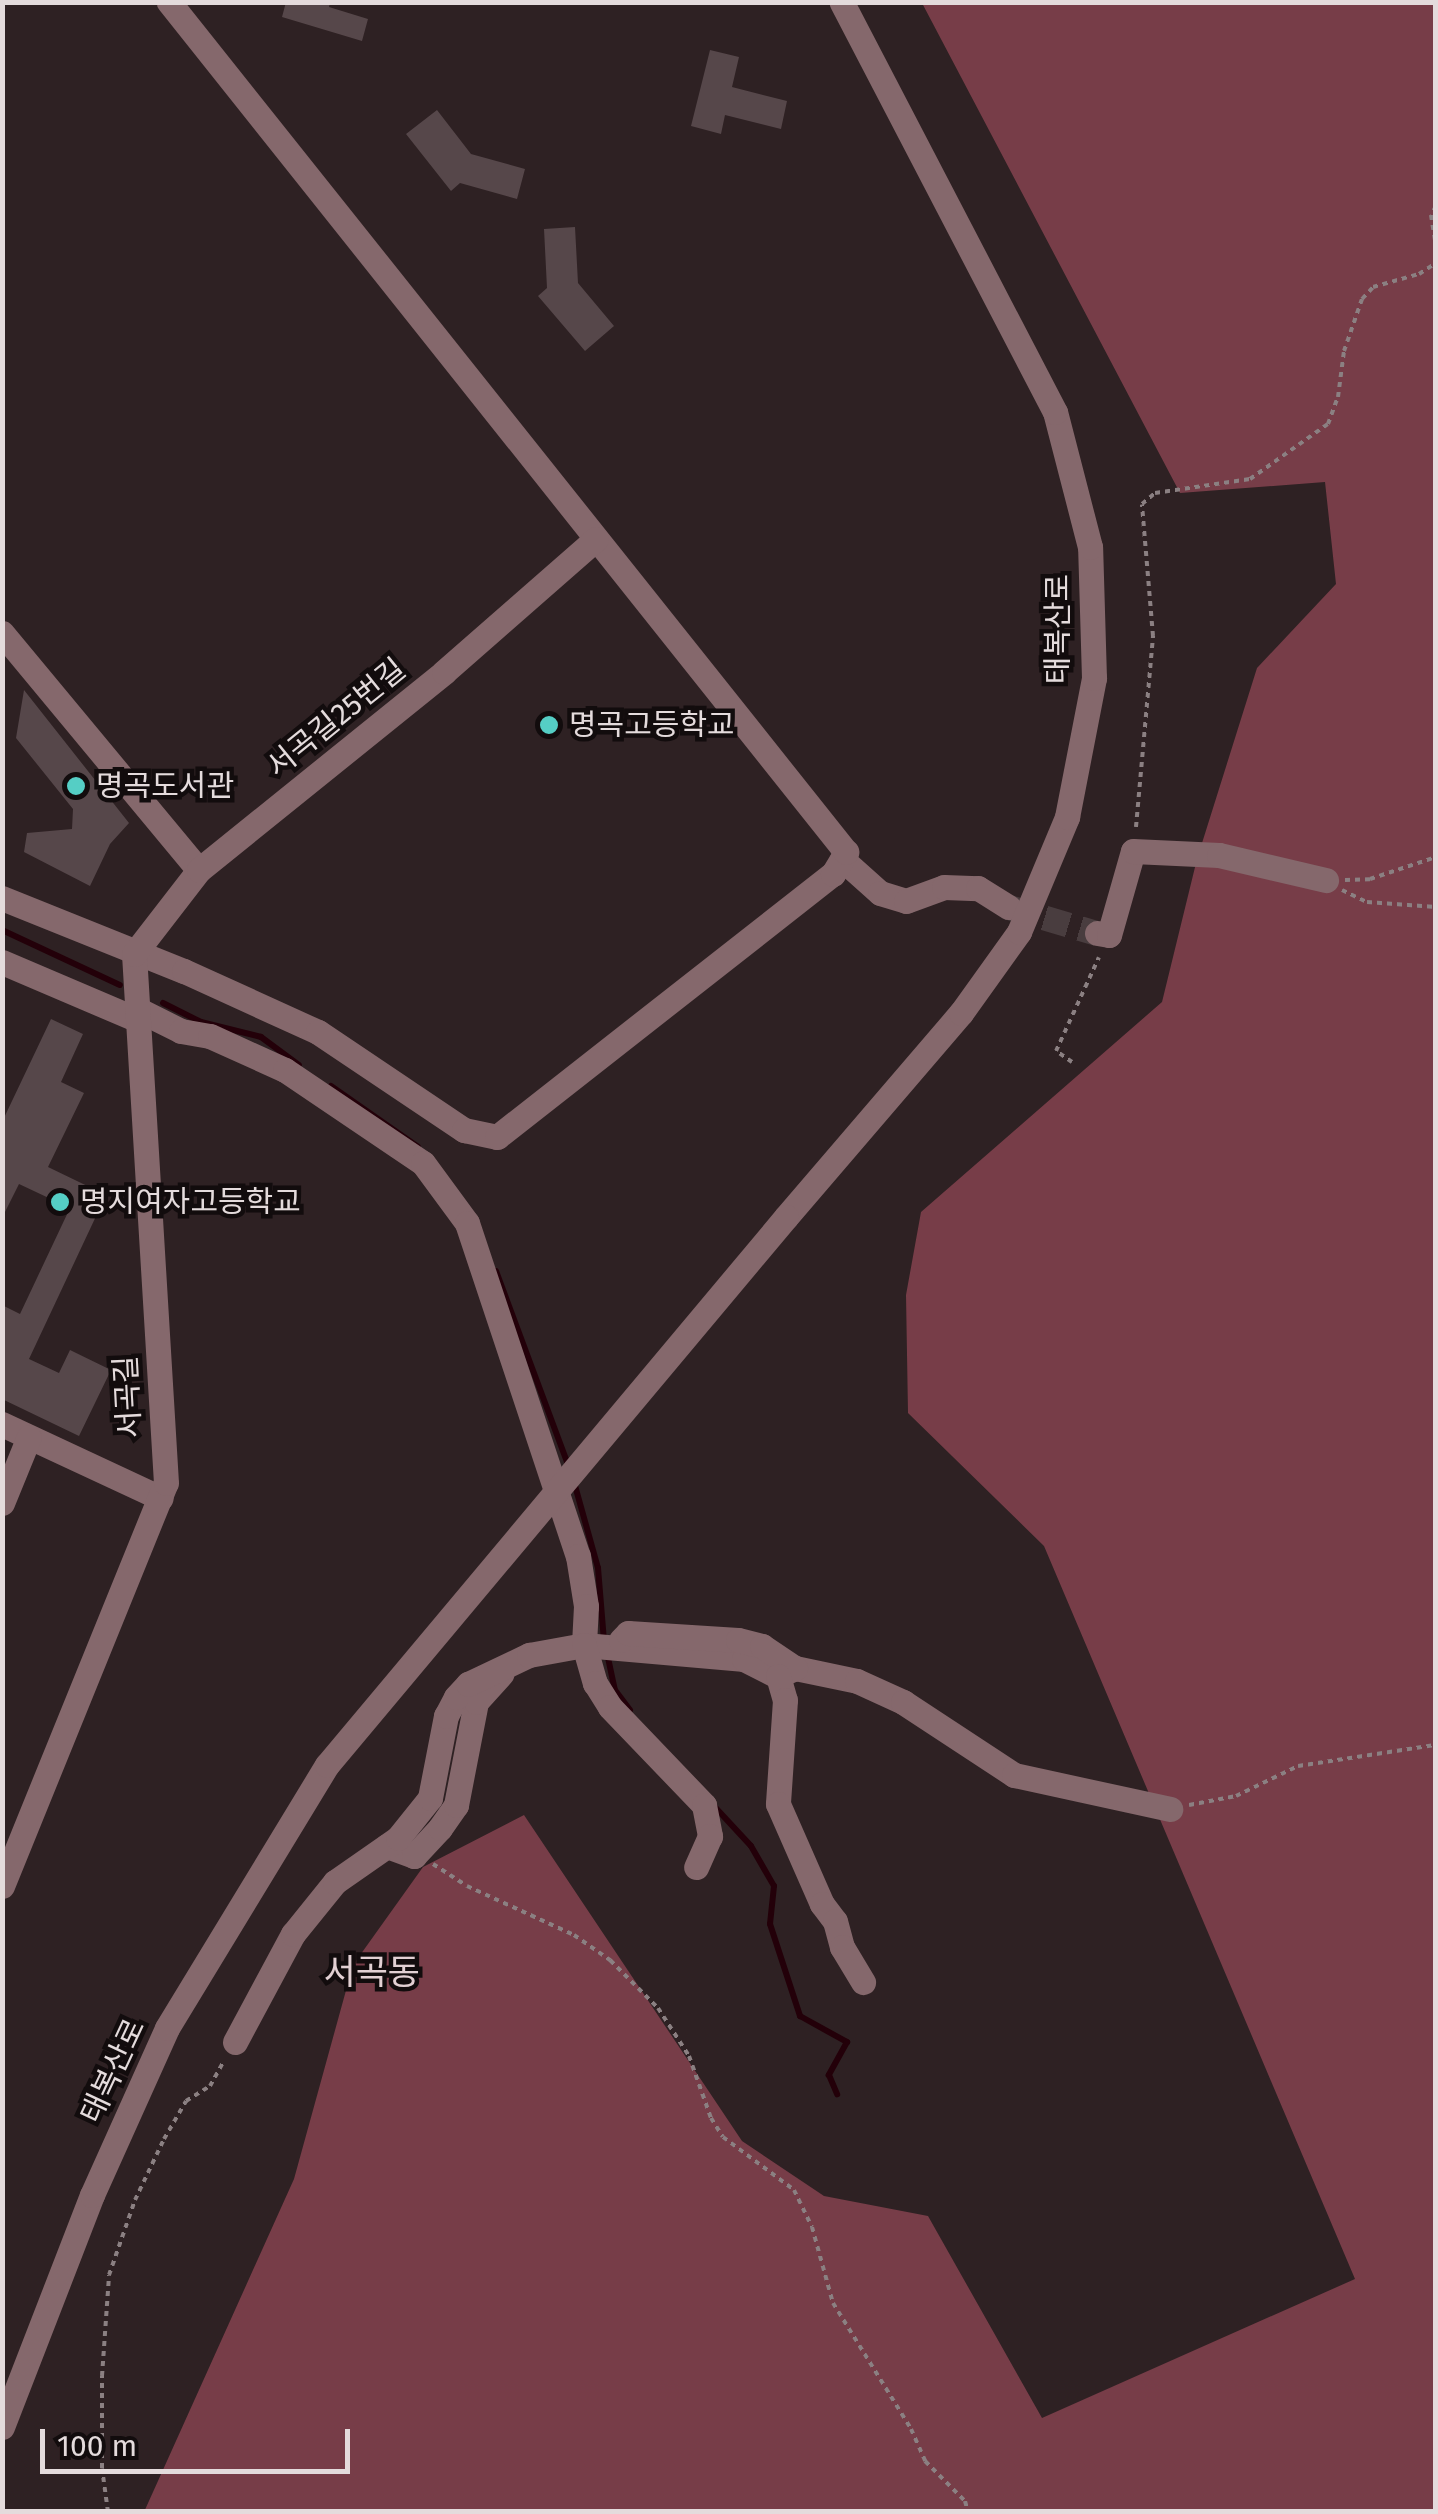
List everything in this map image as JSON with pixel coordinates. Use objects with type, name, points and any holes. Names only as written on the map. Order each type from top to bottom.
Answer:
[{"type":"street","points":[[2,898],[134,954],[184,970],[318,1032],[464,1130],[497,1137],[833,874],[846,852],[168,2]]},
{"type":"street","name":"태복산로","points":[[2,2426],[92,2195],[167,2028],[327,1765],[962,1013],[1019,932],[1067,817],[1094,678],[1090,546],[1055,412],[842,2]]},
{"type":"street","name":"서곡길25번길","points":[[134,954],[199,870],[444,672],[596,539]]},
{"type":"street","points":[[2,633],[199,870]]},
{"type":"street","points":[[1103,934],[1133,851],[1219,855],[1326,880]]},
{"type":"street","points":[[842,859],[880,893],[906,901],[944,887],[978,888],[1009,907]]},
{"type":"street","points":[[134,954],[138,1014]]},
{"type":"street","points":[[2,962],[181,1031],[210,1036],[285,1070],[423,1163],[467,1223],[578,1556],[586,1606],[584,1645],[595,1683],[610,1708],[704,1805],[710,1836],[696,1867]]},
{"type":"street","name":"서곡길","points":[[2,1886],[166,1483],[138,1014]]},
{"type":"street","points":[[2,1424],[161,1498]]},
{"type":"street","points":[[2,1502],[30,1438]]},
{"type":"street","points":[[235,2042],[293,1934],[334,1882],[387,1846],[430,1798],[446,1716],[468,1684],[511,1662],[584,1645],[615,1648],[628,1632],[738,1640],[762,1646],[786,1672],[857,1680],[904,1702],[1014,1774],[1170,1809]]},
{"type":"street","points":[[387,1846],[414,1856],[456,1805],[476,1702],[511,1662]]},
{"type":"street","points":[[786,1672],[778,1804],[822,1904],[835,1921],[842,1946],[863,1982]]},
{"type":"path","points":[[1436,206],[1431,216],[1436,245]]},
{"type":"path","points":[[1133,851],[1154,636],[1142,504],[1155,493],[1250,479],[1328,424],[1338,398],[1344,351],[1362,299],[1373,287],[1419,274],[1436,263]]},
{"type":"path","points":[[1326,880],[1370,879],[1436,856]]},
{"type":"path","points":[[1326,880],[1352,898],[1436,907]]},
{"type":"path","points":[[1072,1062],[1056,1051],[1103,934]]},
{"type":"path","points":[[1170,1809],[1236,1796],[1298,1766],[1436,1745]]},
{"type":"path","points":[[418,1852],[467,1886],[518,1906],[574,1935],[610,1960],[658,2008],[683,2044],[710,2118],[723,2137],[794,2190],[812,2227],[833,2304],[911,2429],[925,2461],[965,2501],[968,2512]]},
{"type":"path","points":[[108,2512],[102,2468],[102,2376],[109,2275],[135,2200],[164,2139],[186,2101],[210,2086],[235,2042]]},
{"type":"shaded area","points":[[922,3],[1435,3],[1435,2511],[144,2512],[294,2179],[353,1965],[423,1867],[524,1815],[742,2141],[824,2196],[928,2216],[1042,2418],[1355,2279],[1044,1546],[908,1413],[906,1295],[921,1212],[1162,1002],[1197,859],[1257,668],[1336,584],[1325,482],[1180,493]]},
{"type":"building","points":[[286,2],[330,2],[329,7],[368,19],[362,41],[282,17]]},
{"type":"building","points":[[710,50],[739,57],[732,87],[787,101],[781,129],[725,115],[721,134],[691,126]]},
{"type":"building","points":[[437,110],[471,154],[525,169],[517,199],[460,183],[451,191],[406,134]]},
{"type":"building","points":[[575,227],[578,283],[614,326],[585,351],[538,296],[547,288],[544,229]]},
{"type":"building","name":"명곡도서관","points":[[24,690],[129,823],[110,844],[90,886],[24,852],[27,833],[72,829],[73,809],[16,738]]},
{"type":"building","points":[[51,1019],[83,1034],[61,1082],[84,1093],[48,1167],[106,1195],[29,1359],[59,1373],[70,1350],[111,1370],[79,1436],[2,1399],[2,1305],[20,1314],[70,1208],[19,1184],[2,1218],[2,1122]]},
{"type":"waterway","points":[[2,930],[120,985]]},
{"type":"waterway","points":[[163,1003],[201,1022],[261,1037],[299,1065]]},
{"type":"waterway","points":[[331,1086],[418,1147]]},
{"type":"waterway","points":[[496,1271],[568,1465]]},
{"type":"waterway","points":[[574,1482],[598,1568],[604,1641]]},
{"type":"waterway","points":[[607,1653],[615,1690],[630,1710]]},
{"type":"waterway","points":[[714,1806],[751,1846],[774,1886],[770,1924],[800,2016],[847,2042],[829,2075],[837,2094]]},
{"type":"tunnel","points":[[1009,907],[1097,933]]},
{"type":"place","name":"명곡고등학교","points":[[549,725]]},
{"type":"place","name":"명곡도서관","points":[[76,786]]},
{"type":"place","name":"명지여자고등학교","points":[[60,1202]]},
{"type":"district","name":"서곡동","points":[[372,1972]]}]
